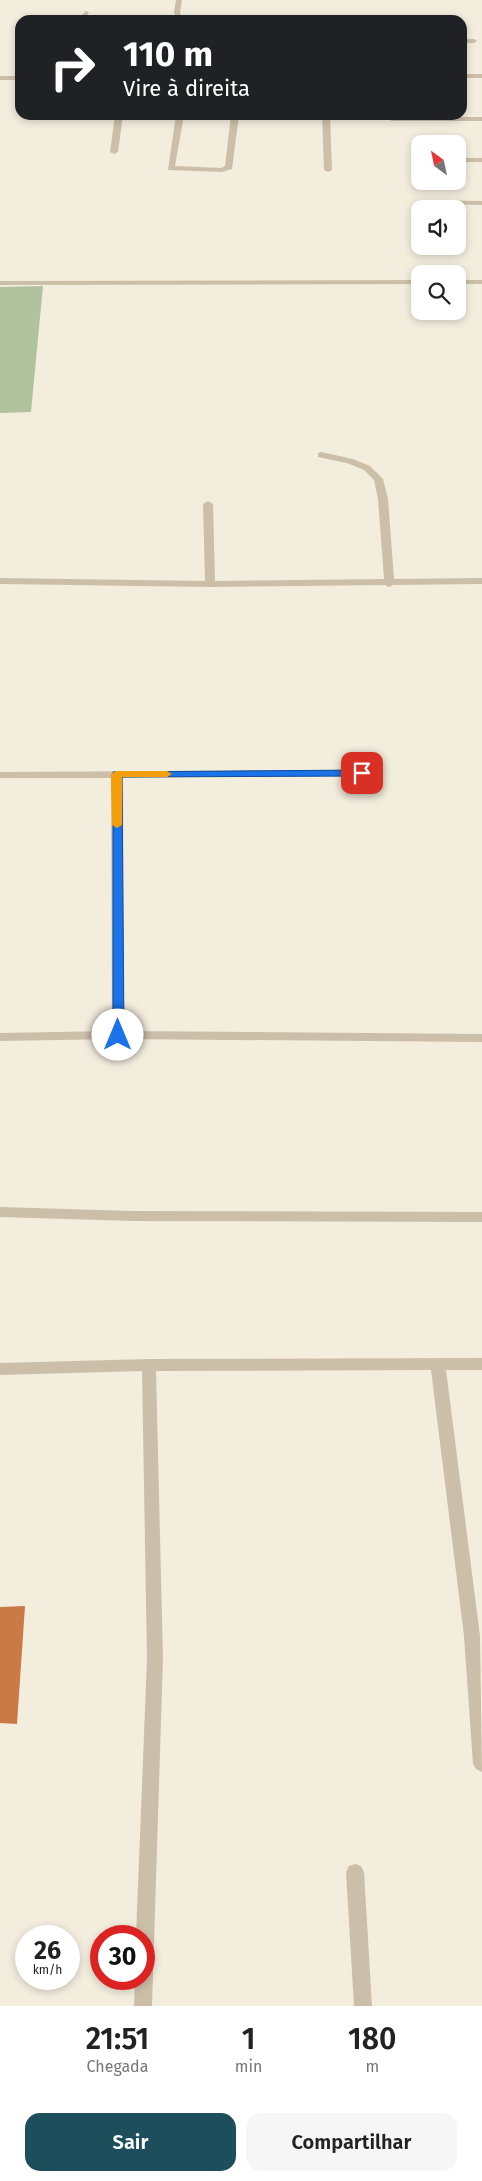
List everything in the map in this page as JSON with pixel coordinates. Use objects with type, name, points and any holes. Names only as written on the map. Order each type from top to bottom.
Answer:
[{"type":"street","points":[[178,15],[179,0]]},
{"type":"street","points":[[467,41],[474,40]]},
{"type":"street","points":[[467,76],[482,76]]},
{"type":"street","points":[[0,78],[15,78]]},
{"type":"street","points":[[467,119],[482,119]]},
{"type":"street","points":[[114,152],[119,120]]},
{"type":"street","points":[[179,120],[171,168],[222,170],[229,168],[234,120]]},
{"type":"street","points":[[326,120],[328,170]]},
{"type":"street","points":[[466,160],[482,160]]},
{"type":"street","points":[[466,203],[482,203]]},
{"type":"street","points":[[0,283],[411,282]]},
{"type":"street","points":[[466,282],[482,282]]},
{"type":"street","points":[[321,455],[350,461],[367,468],[378,479],[383,499],[389,584]]},
{"type":"street","points":[[208,504],[210,584]]},
{"type":"street","points":[[0,581],[210,584],[482,582]]},
{"type":"street","points":[[0,774],[362,773]]},
{"type":"street","points":[[116,774],[118,1035]]},
{"type":"street","points":[[0,1037],[118,1035],[482,1038]]},
{"type":"street","points":[[0,1212],[141,1216],[482,1216]]},
{"type":"street","points":[[438,1364],[472,1636],[482,1764]]},
{"type":"street","points":[[0,1369],[149,1365],[482,1364]]},
{"type":"street","points":[[146,1925],[155,1659],[149,1365]]},
{"type":"street","points":[[354,1872],[363,2006]]},
{"type":"street","points":[[143,2006],[144,1990]]},
{"type":"green space","points":[[43,286],[31,412],[0,413],[0,287]]},
{"type":"building","points":[[25,1606],[17,1724],[0,1723],[0,1607]]},
{"type":"slow traffic","points":[[117,825],[116,774],[167,774]]},
{"type":"route","points":[[118,1035],[116,774],[362,773]]}]
